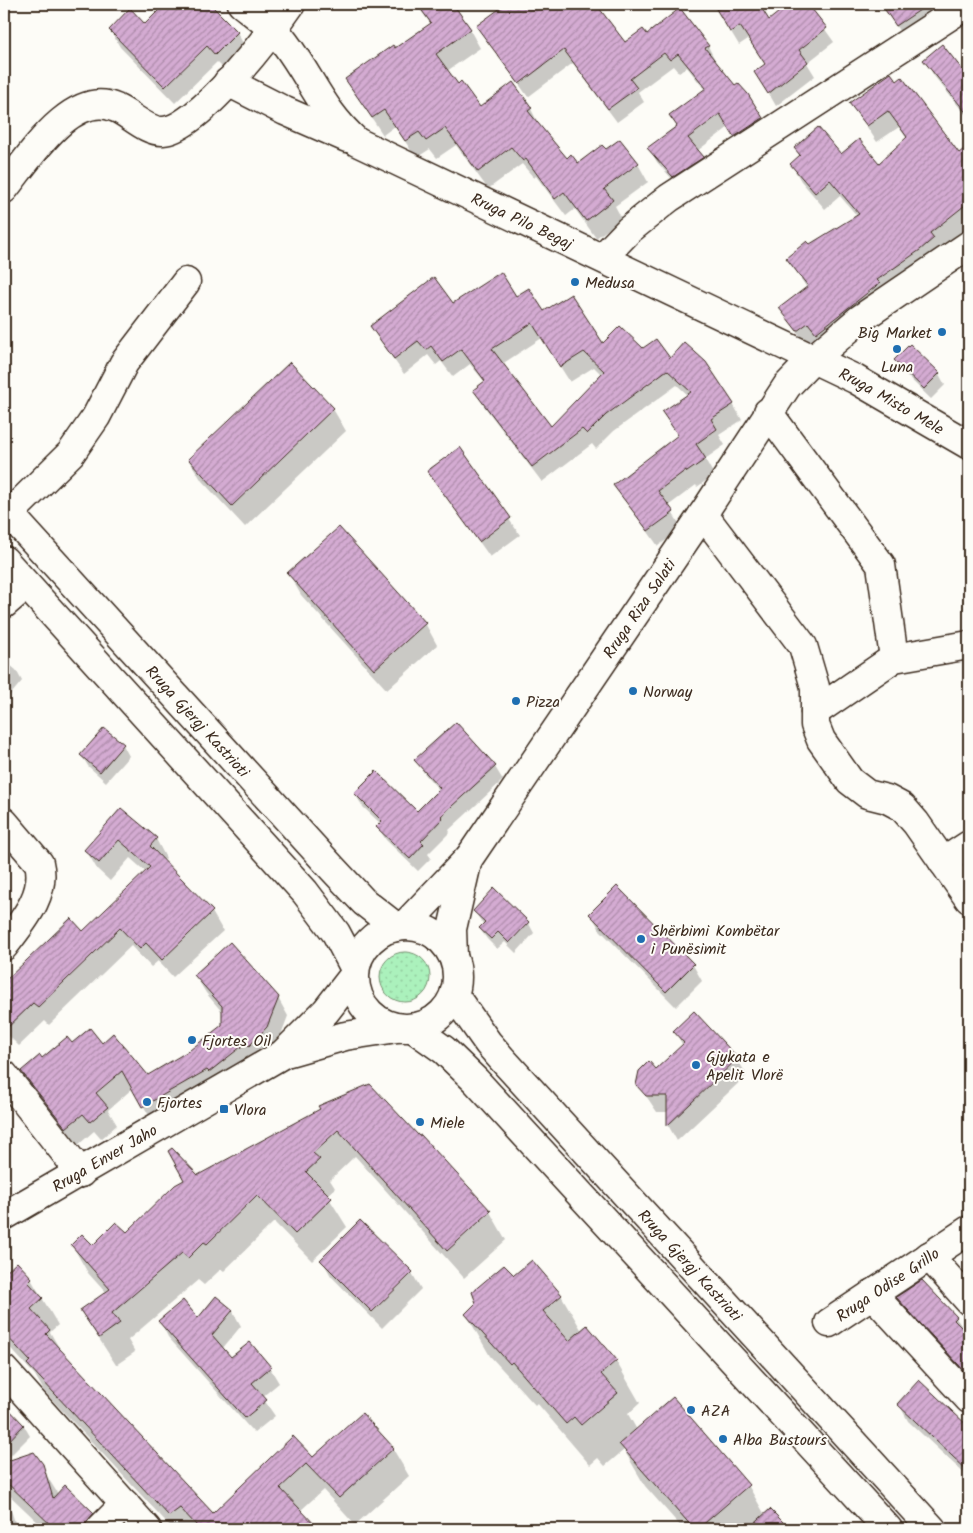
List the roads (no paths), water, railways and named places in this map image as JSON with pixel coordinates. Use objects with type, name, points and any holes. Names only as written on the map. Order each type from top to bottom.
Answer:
[{"type":"street","name":"Rruga Pilo Begaj","points":[[242,4],[274,30],[293,54],[327,111],[357,142],[603,257],[812,360]]},
{"type":"street","points":[[4,189],[50,132],[64,118],[93,104],[109,104],[149,127],[162,131],[176,128],[192,117],[228,82],[274,30],[291,4]]},
{"type":"street","points":[[603,257],[629,230],[669,198],[968,4]]},
{"type":"street","points":[[228,82],[284,111],[357,142]]},
{"type":"street","name":"Rruga Riza Salati","points":[[468,858],[703,514],[768,412],[787,386],[812,360],[886,299],[969,245]]},
{"type":"street","points":[[6,511],[71,453],[96,417],[124,363],[186,282]]},
{"type":"street","name":"Rruga Misto Mele","points":[[812,360],[855,378],[969,445]]},
{"type":"street","points":[[768,412],[881,566],[894,658]]},
{"type":"street","name":"Rruga Gjergj Kastrioti","points":[[6,511],[333,870],[364,902],[400,926]]},
{"type":"street","points":[[703,514],[803,646],[815,687],[815,724],[821,740],[850,781],[867,794],[887,799],[902,807],[916,823],[969,899]]},
{"type":"street","points":[[4,560],[305,892],[336,933],[354,972],[357,994],[366,1010],[385,1024],[405,1028]]},
{"type":"street","points":[[4,604],[26,585]]},
{"type":"street","points":[[815,712],[894,658],[969,645]]},
{"type":"street","points":[[4,822],[39,863],[41,872],[41,886],[34,903],[4,946]]},
{"type":"street","points":[[943,862],[969,845]]},
{"type":"street","points":[[400,926],[468,858]]},
{"type":"street","points":[[283,1054],[345,1036],[405,1028],[438,1017],[448,1007],[457,982],[453,956],[452,929],[468,858]]},
{"type":"street","points":[[283,1054],[326,1012],[354,972],[360,954],[369,941],[381,932],[400,926],[428,930],[442,941],[453,956]]},
{"type":"street","name":"Rruga Gjergj Kastrioti","points":[[454,994],[488,1043],[502,1059],[932,1529]]},
{"type":"street","name":"Rruga Gjergj Kastrioti","points":[[405,1028],[444,1050],[476,1081],[888,1529]]},
{"type":"street","name":"Rruga Enver Jaho","points":[[4,1216],[283,1054]]},
{"type":"street","points":[[4,1075],[81,1173]]},
{"type":"street","name":"Rruga Odise Grillo","points":[[829,1323],[969,1230]]},
{"type":"street","points":[[929,1256],[969,1301]]},
{"type":"street","points":[[872,1294],[969,1399]]},
{"type":"street","points":[[4,1370],[147,1529]]},
{"type":"street","points":[[100,1529],[125,1504]]},
{"type":"place","name":"Medusa","points":[[575,282]]},
{"type":"place","name":"Big Market","points":[[942,332]]},
{"type":"place","name":"Luna","points":[[897,349]]},
{"type":"place","name":"Norway","points":[[633,691]]},
{"type":"place","name":"Pizza","points":[[516,701]]},
{"type":"place","name":"Shërbimi Kombëtar i Punësimit","points":[[641,939]]},
{"type":"place","name":"Fjortes Oil","points":[[192,1040]]},
{"type":"place","name":"Gjykata e Apelit Vlorë","points":[[696,1065]]},
{"type":"place","name":"Fjortes","points":[[147,1102]]},
{"type":"place","name":"Vlora","points":[[224,1109]]},
{"type":"place","name":"Miele","points":[[420,1122]]},
{"type":"place","name":"AZA","points":[[691,1410]]},
{"type":"place","name":"Alba Bustours","points":[[723,1439]]}]
